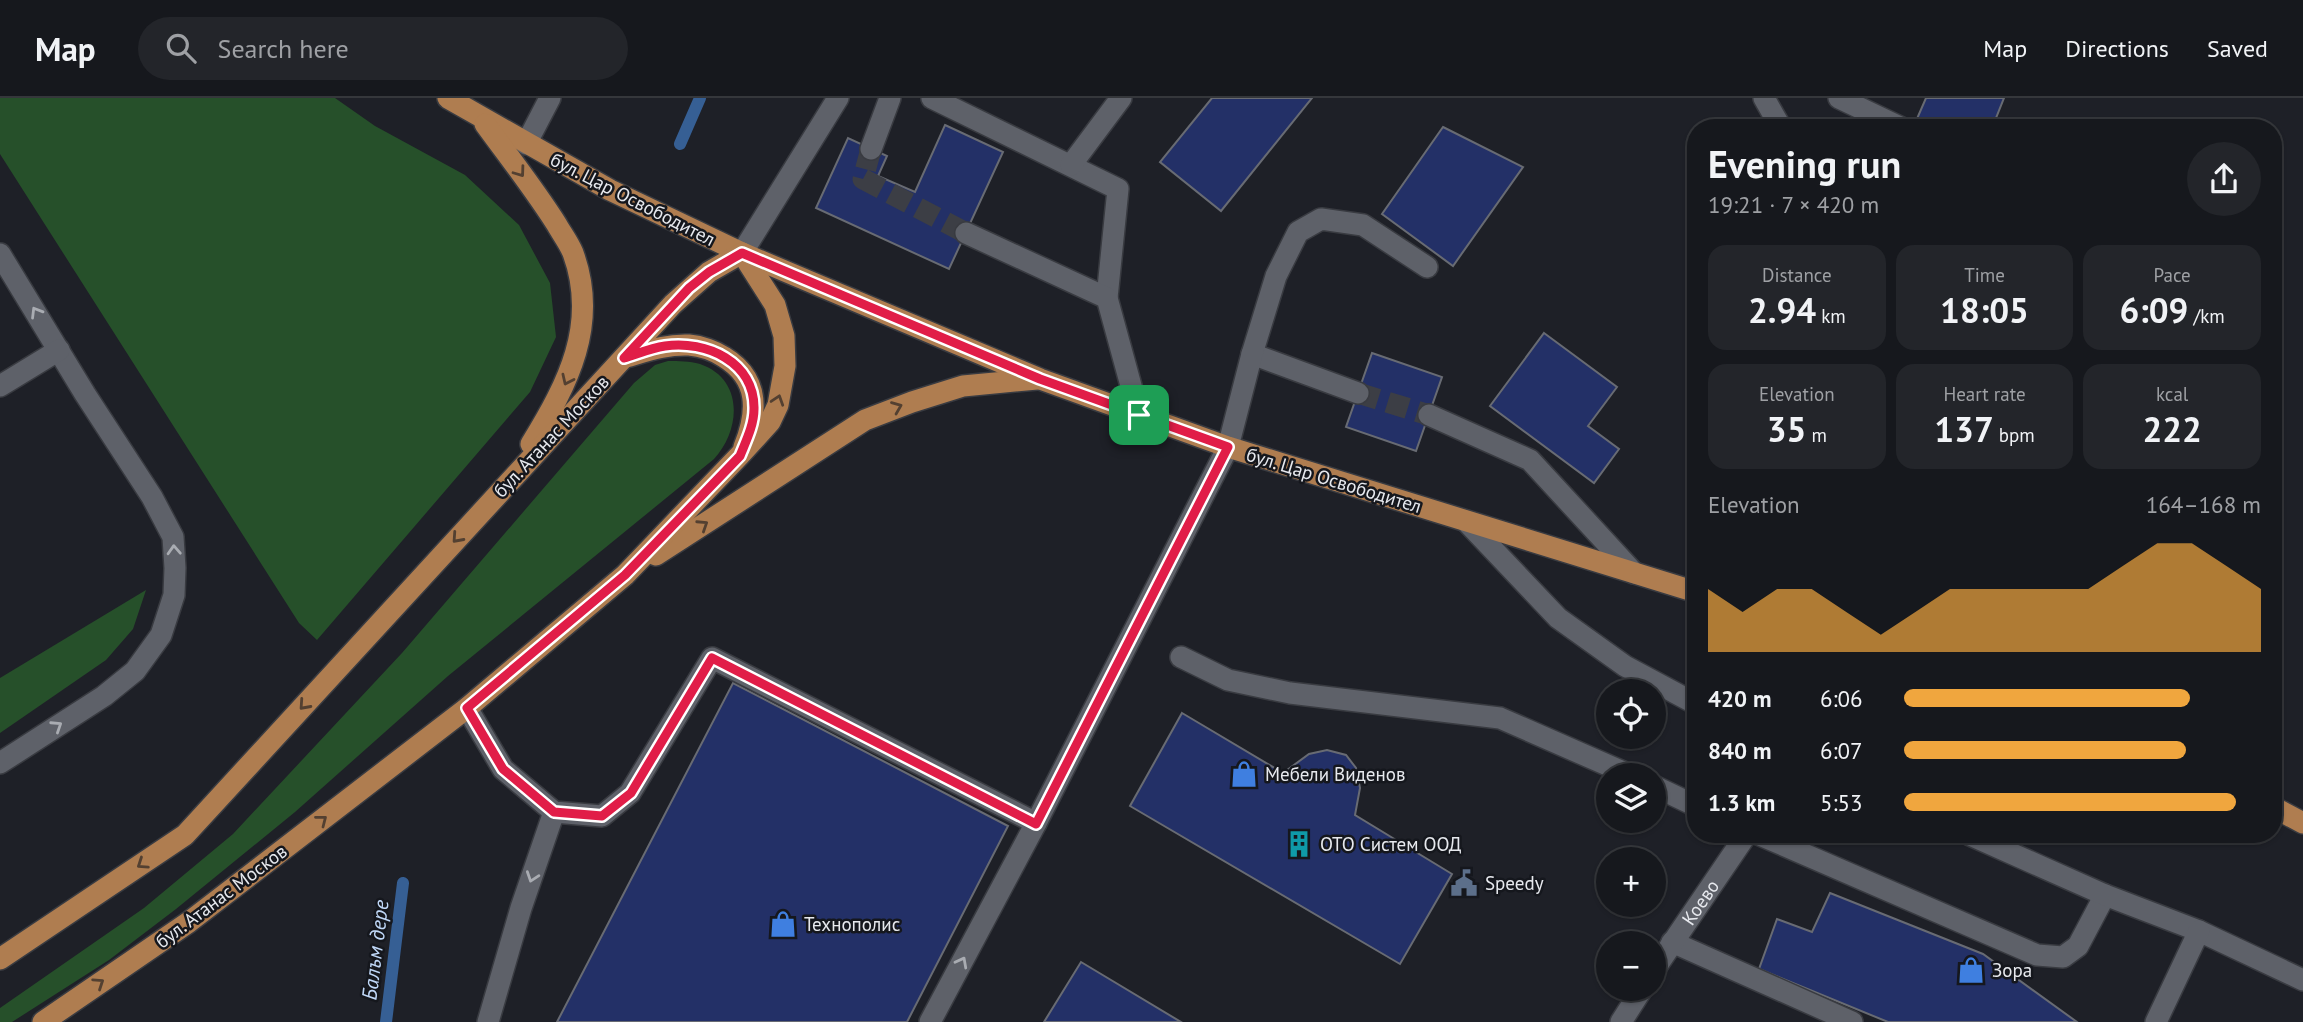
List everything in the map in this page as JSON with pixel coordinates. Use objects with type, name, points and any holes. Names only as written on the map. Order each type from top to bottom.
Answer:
[{"type":"main road","name":"бул. Цар Освободител","points":[[448,98],[610,190],[742,253],[1040,379],[1228,447],[1687,589]]},
{"type":"main road","points":[[480,117],[549,212],[572,251],[582,289],[582,323],[574,365],[555,405],[503,487]]},
{"type":"main road","name":"бул. Атанас Москов","points":[[2,956],[185,835],[689,288],[709,272],[742,253],[775,305],[784,336],[785,366],[778,405],[770,422],[740,456],[625,575],[467,708],[189,922],[43,1022]]},
{"type":"main road","points":[[624,358],[665,346],[691,345],[717,352],[738,365],[751,387],[754,408],[751,430],[740,456]]},
{"type":"main road","points":[[625,575],[866,420],[963,386],[1040,379]]},
{"type":"main road","points":[[2282,812],[2303,823]]},
{"type":"street","points":[[526,144],[550,98]]},
{"type":"street","points":[[742,253],[838,98]]},
{"type":"street","points":[[872,149],[890,98]]},
{"type":"street","points":[[932,98],[1118,189],[1107,298],[1139,415]]},
{"type":"street","points":[[1071,165],[1121,98]]},
{"type":"street","points":[[1764,98],[1777,119]]},
{"type":"street","points":[[1839,98],[1883,119]]},
{"type":"street","points":[[930,1022],[1036,824],[1228,447],[1276,276],[1298,232],[1321,219],[1363,225],[1427,267]]},
{"type":"street","points":[[966,233],[1107,298]]},
{"type":"street","points":[[0,763],[104,696],[135,671],[161,635],[174,595],[173,537],[152,496],[1,257]]},
{"type":"street","points":[[0,386],[59,350]]},
{"type":"street","points":[[1252,354],[1358,393]]},
{"type":"street","points":[[1429,415],[1530,460],[1634,573]]},
{"type":"street","points":[[1466,521],[1558,618],[1625,666],[1687,699]]},
{"type":"street","points":[[1181,657],[1228,680],[1290,693],[1500,718],[1604,763]]},
{"type":"street","points":[[467,708],[503,769],[554,812],[602,816],[631,793],[712,658],[1036,824]]},
{"type":"street","points":[[1666,792],[1687,802]]},
{"type":"street","points":[[488,1022],[554,812]]},
{"type":"street","name":"Коево","points":[[1666,951],[1740,843]]},
{"type":"street","points":[[1778,843],[2037,955],[2063,957],[2078,946],[2105,895]]},
{"type":"street","points":[[1988,843],[2105,895],[2199,931],[2303,980]]},
{"type":"street","points":[[2157,1022],[2199,931]]},
{"type":"street","points":[[1672,942],[1852,1022]]},
{"type":"street","points":[[1621,1022],[1634,1001]]},
{"type":"green space","points":[[0,98],[335,98],[375,126],[465,175],[519,225],[550,283],[556,337],[530,392],[317,640],[299,623],[0,154]]},
{"type":"green space","points":[[668,361],[696,363],[714,371],[725,381],[731,393],[733,420],[723,447],[714,459],[448,676],[295,812],[176,909],[109,960],[12,1022],[0,1022],[0,1008],[144,908],[233,834],[402,653],[634,383],[655,365]]},
{"type":"green space","points":[[146,590],[133,629],[106,660],[0,733],[0,678]]},
{"type":"building","points":[[1212,98],[1312,98],[1221,211],[1160,162]]},
{"type":"building","points":[[1926,98],[2004,98],[1996,119],[1917,119]]},
{"type":"building","points":[[945,125],[1003,152],[949,269],[816,208],[848,138],[887,156],[878,176],[915,192]]},
{"type":"building","points":[[1443,127],[1523,167],[1453,266],[1382,214]]},
{"type":"building","points":[[1544,333],[1617,387],[1588,426],[1619,449],[1594,483],[1490,406]]},
{"type":"building","points":[[1372,353],[1442,377],[1416,451],[1346,427]]},
{"type":"building","name":"Технополис","points":[[733,683],[1008,826],[907,1022],[557,1022]]},
{"type":"building","name":"ОТО Систем ООД","points":[[1182,713],[1283,773],[1309,754],[1327,750],[1346,755],[1356,768],[1360,788],[1355,815],[1452,874],[1400,964],[1130,806]]},
{"type":"building","points":[[1830,893],[1983,954],[2077,1022],[1888,1022],[1759,969],[1777,919],[1812,932]]},
{"type":"building","points":[[1081,962],[1181,1022],[1044,1022]]},
{"type":"waterway","name":"Балъм дере","points":[[680,144],[700,98]]},
{"type":"waterway","name":"Балъм дере","points":[[386,1022],[403,883]]},
{"type":"tunnel","points":[[871,149],[863,179],[966,233]]},
{"type":"tunnel","points":[[1358,393],[1429,415]]},
{"type":"place","name":"Мебели Виденов","points":[[1244,774]]},
{"type":"place","name":"ОТО Систем ООД","points":[[1299,844]]},
{"type":"place","name":"Speedy","points":[[1464,883]]},
{"type":"place","name":"Технополис","points":[[783,924]]},
{"type":"place","name":"Зора","points":[[1971,970]]},
{"type":"route","points":[[742,253],[1040,379],[1139,415],[1228,447],[1036,824],[712,658],[631,793],[602,816],[554,812],[503,769],[467,708],[625,575],[740,456],[751,430],[754,408],[751,387],[738,365],[717,352],[691,345],[665,346],[624,358],[689,288],[709,272],[742,253]]}]
